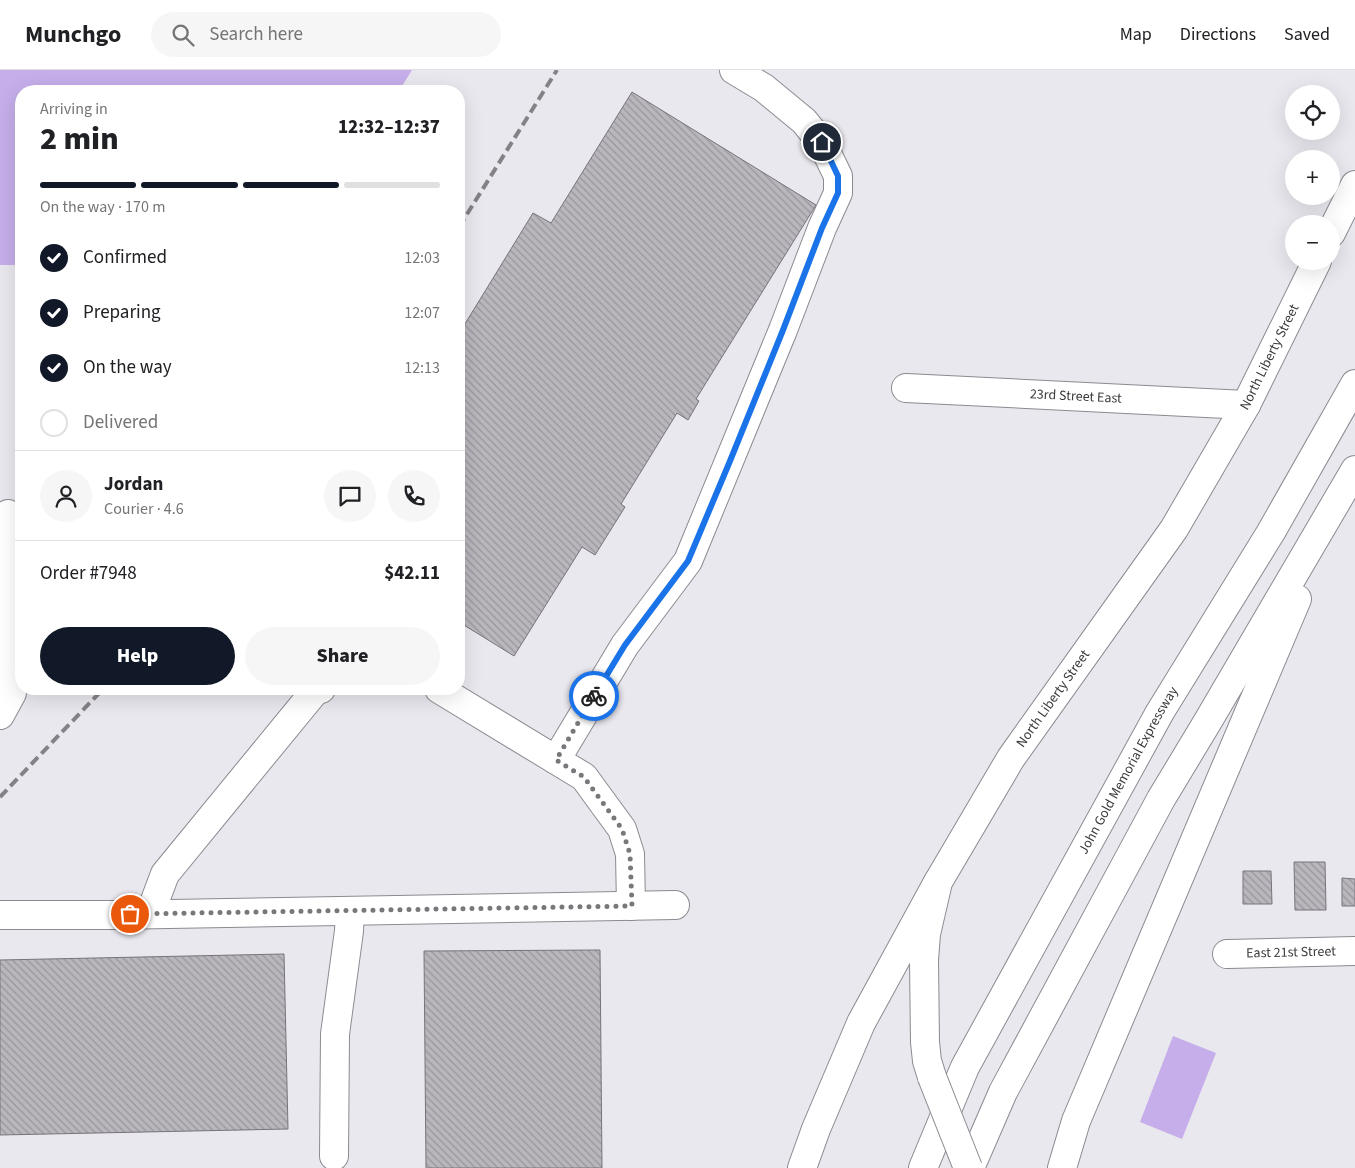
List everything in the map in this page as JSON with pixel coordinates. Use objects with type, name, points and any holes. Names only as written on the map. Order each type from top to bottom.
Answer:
[{"type":"main road","points":[[556,760],[625,645],[688,561],[783,330],[822,228],[838,193],[838,176],[822,142],[804,121],[764,88],[734,70]]},
{"type":"main road","points":[[1340,215],[1355,185]]},
{"type":"main road","name":"North Liberty Street","points":[[969,1168],[927,1061],[924,960],[926,934],[938,882],[1010,758],[1174,529],[1246,405],[1313,270]]},
{"type":"main road","name":"John Gold Memorial Expressway","points":[[922,1168],[965,1067],[1160,712],[1271,532],[1355,384]]},
{"type":"main road","name":"23rd Street East","points":[[906,388],[1246,405]]},
{"type":"main road","points":[[969,1168],[1002,1092],[1161,798],[1355,470]]},
{"type":"main road","points":[[1062,1168],[1076,1121],[1340,496]]},
{"type":"main road","points":[[0,715],[12,693],[8,514]]},
{"type":"main road","points":[[150,914],[165,874],[312,695]]},
{"type":"main road","points":[[449,695],[584,777],[622,829],[630,854],[632,906]]},
{"type":"main road","points":[[802,1168],[816,1129],[861,1023],[938,882]]},
{"type":"main road","points":[[0,915],[675,905]]},
{"type":"main road","points":[[334,1156],[335,1034],[350,911]]},
{"type":"main road","name":"East 21st Street","points":[[1227,954],[1355,952]]},
{"type":"shaded area","points":[[0,70],[412,70],[403,85],[15,85],[15,265],[0,265]]},
{"type":"shaded area","points":[[1173,1036],[1216,1053],[1182,1139],[1140,1122]]},
{"type":"building","points":[[632,92],[816,205],[696,399],[699,401],[688,420],[677,413],[621,504],[625,507],[595,555],[582,547],[514,656],[465,626],[465,324],[533,213],[551,223]]},
{"type":"building","points":[[1294,862],[1325,862],[1326,910],[1295,910]]},
{"type":"building","points":[[1243,871],[1271,871],[1272,904],[1243,904]]},
{"type":"building","points":[[1342,878],[1355,879],[1355,906],[1342,906]]},
{"type":"building","points":[[600,950],[602,1168],[426,1168],[424,951]]},
{"type":"building","points":[[284,954],[288,1129],[0,1135],[0,960]]},
{"type":"railway","points":[[465,217],[557,70]]},
{"type":"railway","points":[[0,797],[97,695]]},
{"type":"way so far","points":[[130,914],[632,906],[630,854],[622,829],[584,777],[556,760],[594,696]]},
{"type":"route","points":[[594,696],[625,645],[688,561],[730,461],[822,228],[838,193],[838,176],[822,142]]}]
